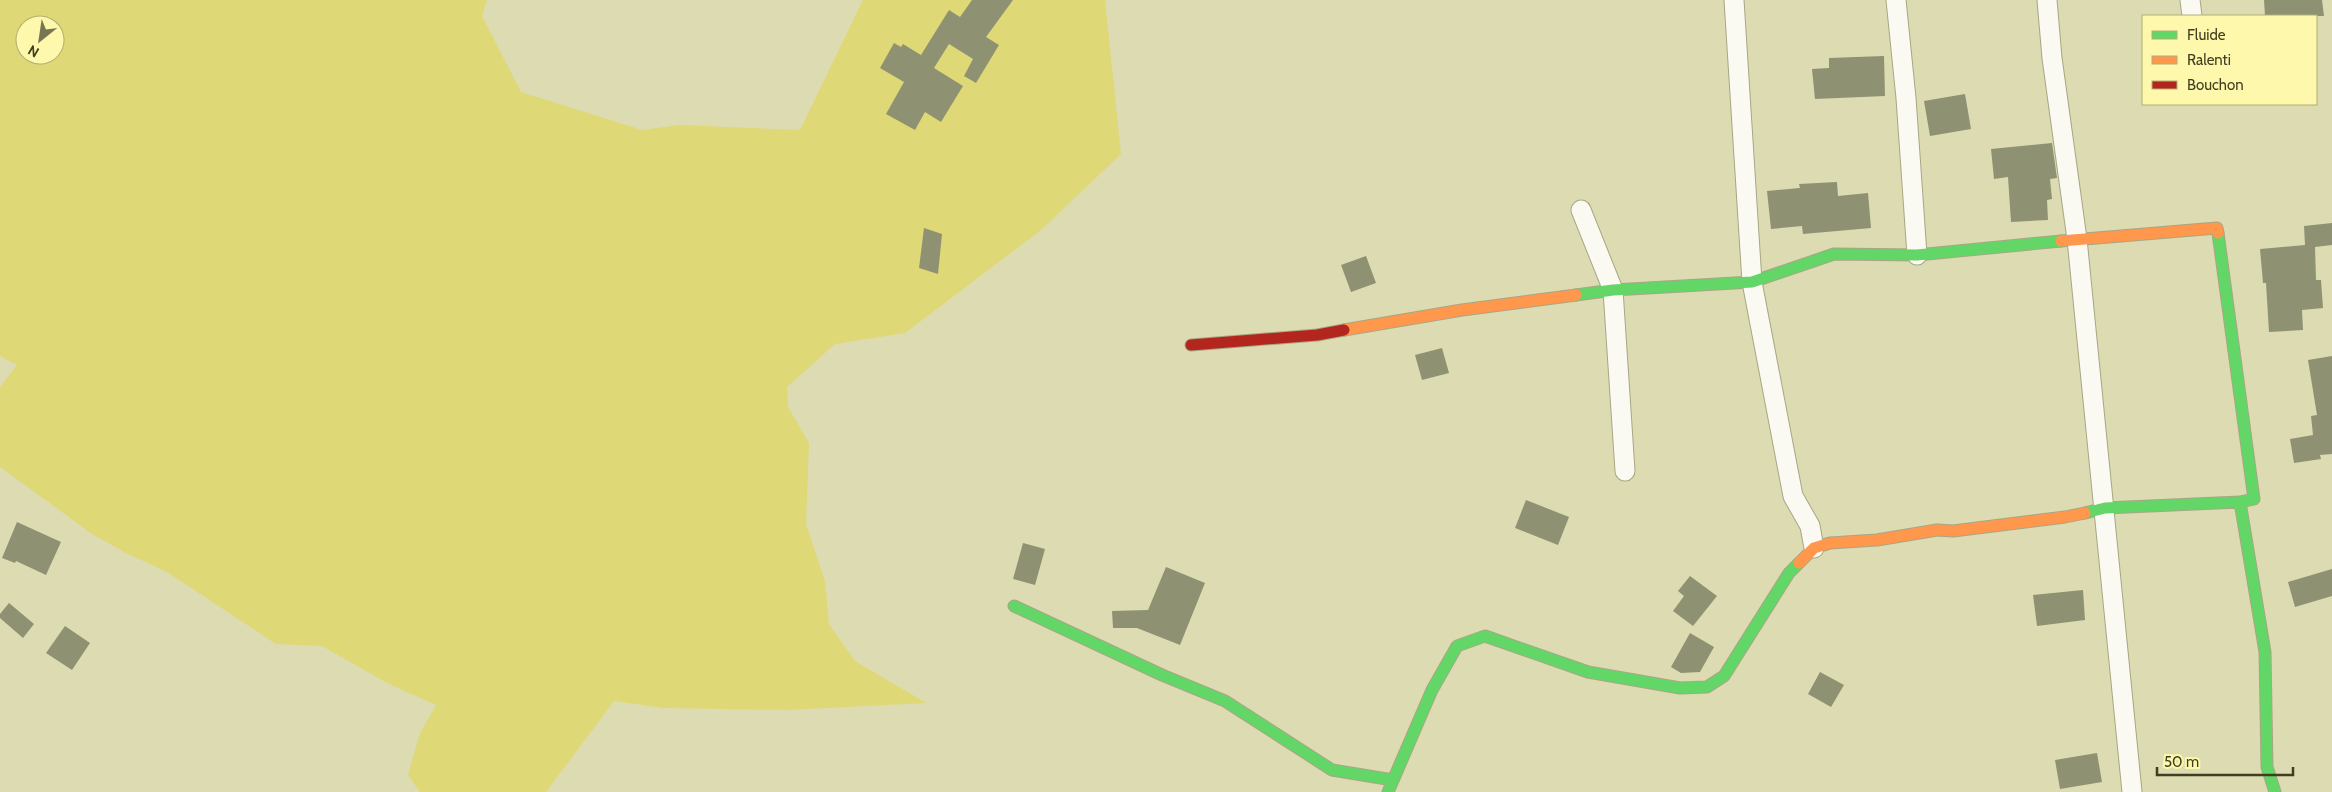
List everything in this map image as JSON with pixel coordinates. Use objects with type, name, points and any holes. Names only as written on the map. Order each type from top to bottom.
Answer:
[{"type":"street","points":[[1734,0],[1752,282],[1793,496],[1810,526],[1814,548]]},
{"type":"street","points":[[1896,0],[1906,98],[1917,255]]},
{"type":"street","points":[[2047,0],[2052,58],[2077,239],[2091,376],[2096,448],[2105,508],[2132,792]]},
{"type":"street","points":[[2190,0],[2192,15]]},
{"type":"street","points":[[1581,210],[1612,290],[1625,471]]},
{"type":"street","points":[[1191,345],[1316,334],[1462,310],[1612,290],[1752,282],[1834,254],[1917,255],[2077,239],[2218,228],[2254,498],[2240,502],[2105,508],[2065,517],[1953,531],[1937,530],[1877,540],[1830,543],[1814,548],[1789,573],[1724,676],[1707,687],[1680,688],[1588,672],[1485,636],[1457,646],[1432,690],[1388,792]]},
{"type":"street","points":[[2240,502],[2265,652],[2267,768],[2275,792]]},
{"type":"street","points":[[1014,606],[1162,675],[1225,701],[1332,770],[1393,780]]},
{"type":"shaded area","points":[[0,0],[487,0],[482,16],[521,92],[642,130],[680,125],[800,130],[863,0],[1105,0],[1121,154],[1041,230],[905,333],[835,344],[787,387],[788,407],[809,443],[806,524],[825,581],[829,624],[855,661],[926,703],[786,710],[663,708],[614,701],[546,792],[420,792],[408,775],[420,733],[436,705],[387,683],[322,646],[276,644],[167,572],[126,553],[92,534],[0,467],[0,387],[17,365],[0,356]]},
{"type":"building","points":[[972,0],[1013,0],[986,37],[999,45],[976,83],[964,76],[973,59],[949,44],[934,68],[963,86],[941,122],[925,112],[915,130],[886,114],[904,82],[880,68],[894,43],[901,47],[903,44],[921,55],[949,10],[960,17]]},
{"type":"building","points":[[2264,0],[2322,0],[2324,16],[2317,15],[2265,15]]},
{"type":"building","points":[[1884,56],[1885,96],[1815,99],[1812,69],[1829,68],[1829,58]]},
{"type":"building","points":[[1965,94],[1971,129],[1930,136],[1924,101]]},
{"type":"building","points":[[2052,143],[2057,178],[2050,179],[2052,199],[2047,200],[2048,220],[2011,222],[2008,177],[1994,179],[1991,149]]},
{"type":"building","points":[[1837,182],[1838,196],[1868,193],[1871,228],[1803,234],[1802,226],[1771,229],[1767,191],[1800,188],[1799,184]]},
{"type":"building","points":[[2332,223],[2332,245],[2315,247],[2316,280],[2321,280],[2323,308],[2302,310],[2303,330],[2269,332],[2266,283],[2263,283],[2260,249],[2305,245],[2304,226]]},
{"type":"building","points":[[924,228],[942,234],[938,274],[919,268]]},
{"type":"building","points":[[1366,256],[1376,283],[1351,292],[1341,265]]},
{"type":"building","points":[[1442,348],[1449,373],[1422,380],[1415,355]]},
{"type":"building","points":[[2332,356],[2332,454],[2320,455],[2321,459],[2294,463],[2290,439],[2313,435],[2311,416],[2317,415],[2308,360]]},
{"type":"building","points":[[1526,500],[1569,517],[1558,545],[1515,528]]},
{"type":"building","points":[[17,522],[61,542],[46,575],[16,561],[15,563],[2,558]]},
{"type":"building","points":[[1023,543],[1045,549],[1035,585],[1013,579]]},
{"type":"building","points":[[1166,567],[1205,583],[1180,645],[1137,628],[1113,628],[1112,611],[1148,610]]},
{"type":"building","points":[[2332,569],[2332,596],[2295,607],[2288,582]]},
{"type":"building","points":[[1690,576],[1717,596],[1693,626],[1673,611],[1684,596],[1678,591]]},
{"type":"building","points":[[2083,590],[2085,620],[2037,626],[2033,595]]},
{"type":"building","points":[[9,603],[34,624],[23,638],[0,618],[0,614]]},
{"type":"building","points":[[65,626],[90,643],[72,670],[46,653]]},
{"type":"building","points":[[1690,633],[1714,647],[1700,672],[1681,673],[1671,667]]},
{"type":"building","points":[[1820,672],[1844,685],[1831,707],[1808,694]]},
{"type":"building","points":[[2097,753],[2102,782],[2060,789],[2055,760]]},
{"type":"traffic: fast","points":[[2218,233],[2254,499],[2240,502]]},
{"type":"traffic: fast","points":[[1576,295],[1613,290],[1752,282],[1834,254],[1917,255],[2061,241]]},
{"type":"traffic: fast","points":[[2085,513],[2105,508],[2240,502],[2265,652],[2267,767],[2275,792]]},
{"type":"traffic: fast","points":[[1388,792],[1432,690],[1457,646],[1485,636],[1588,672],[1680,688],[1707,687],[1724,676],[1789,573],[1799,563]]},
{"type":"traffic: fast","points":[[1014,606],[1162,675],[1225,701],[1332,770],[1393,780]]},
{"type":"traffic: slow","points":[[2061,241],[2217,228],[2218,233]]},
{"type":"traffic: slow","points":[[1344,330],[1462,310],[1576,295]]},
{"type":"traffic: slow","points":[[1799,563],[1814,548],[1830,543],[1877,540],[1937,530],[1953,531],[2085,513]]},
{"type":"traffic: jam","points":[[1191,345],[1317,335],[1344,330]]}]
